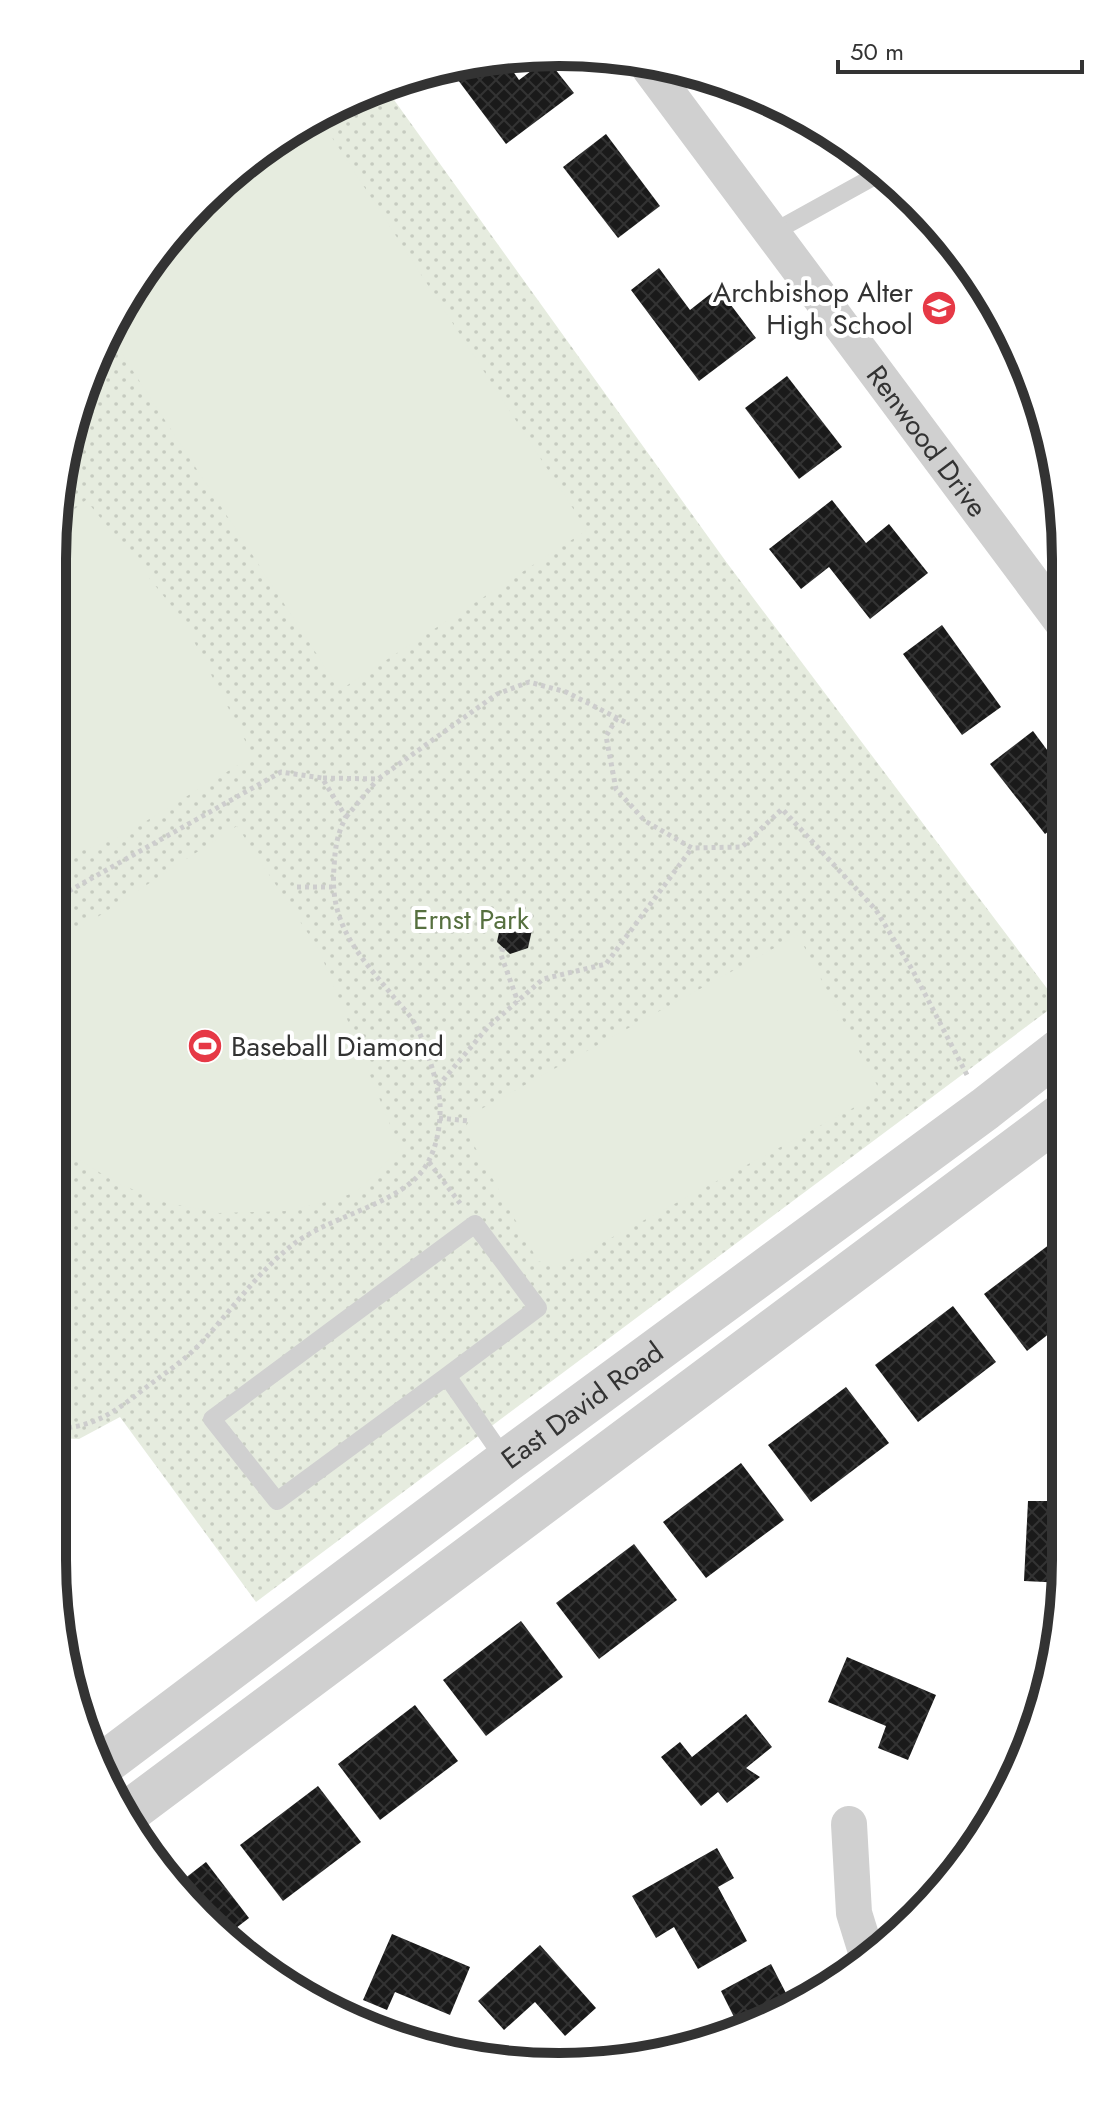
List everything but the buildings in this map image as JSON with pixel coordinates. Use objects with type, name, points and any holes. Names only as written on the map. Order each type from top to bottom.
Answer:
[{"type":"street","name":"Renwood Drive","points":[[654,75],[1052,601]]},
{"type":"street","name":"East David Road","points":[[109,1760],[1052,1057]]},
{"type":"street","name":"East David Road","points":[[133,1808],[1052,1122]]},
{"type":"street","points":[[506,1461],[539,1505]]},
{"type":"street","points":[[849,1824],[854,1913],[864,1947]]},
{"type":"lane","points":[[772,233],[871,178]]},
{"type":"lane","points":[[475,1224],[538,1308],[447,1376],[277,1501],[212,1419],[475,1224]]},
{"type":"lane","points":[[447,1376],[506,1461]]},
{"type":"path","points":[[66,1429],[87,1426],[118,1410],[197,1347],[295,1243],[331,1222],[390,1195],[415,1179],[429,1162],[439,1118],[438,1086],[415,1023],[343,931],[332,887],[336,835],[346,817],[378,779],[497,694],[529,682],[566,692],[629,724]]},
{"type":"path","points":[[617,718],[606,736],[616,789],[645,821],[692,848],[742,847],[782,809],[876,910],[913,971],[970,1079]]},
{"type":"path","points":[[66,893],[281,772],[322,778],[378,779]]},
{"type":"path","points":[[322,778],[346,817]]},
{"type":"path","points":[[438,1086],[488,1027],[543,979],[606,964],[692,848]]},
{"type":"path","points":[[297,887],[332,887]]},
{"type":"path","points":[[503,948],[501,955],[518,1002]]},
{"type":"path","points":[[439,1118],[469,1121]]},
{"type":"path","points":[[429,1162],[475,1224]]},
{"type":"green space","name":"Ernst Park","points":[[391,96],[727,563],[1052,995],[1052,1007],[256,1602],[120,1417],[79,1439],[66,1439],[66,559],[75,463],[92,401],[117,341],[149,285],[188,234],[234,188],[285,149],[341,117]]},
{"type":"green space","points":[[324,126],[587,530],[340,690],[116,344],[149,285],[210,210],[259,168]]},
{"type":"green space","points":[[86,500],[183,620],[253,756],[120,837],[66,856],[66,559],[68,514]]},
{"type":"green space","name":"Baseball Diamond","points":[[237,826],[319,950],[400,1149],[356,1192],[288,1211],[219,1213],[163,1202],[115,1182],[66,1152],[66,938]]},
{"type":"green space","points":[[798,935],[881,1093],[557,1267],[538,1261],[465,1129],[472,1114]]},
{"type":"place","name":"Archbishop Alter High School","points":[[939,308]]},
{"type":"place","name":"Baseball Diamond","points":[[205,1046]]}]
